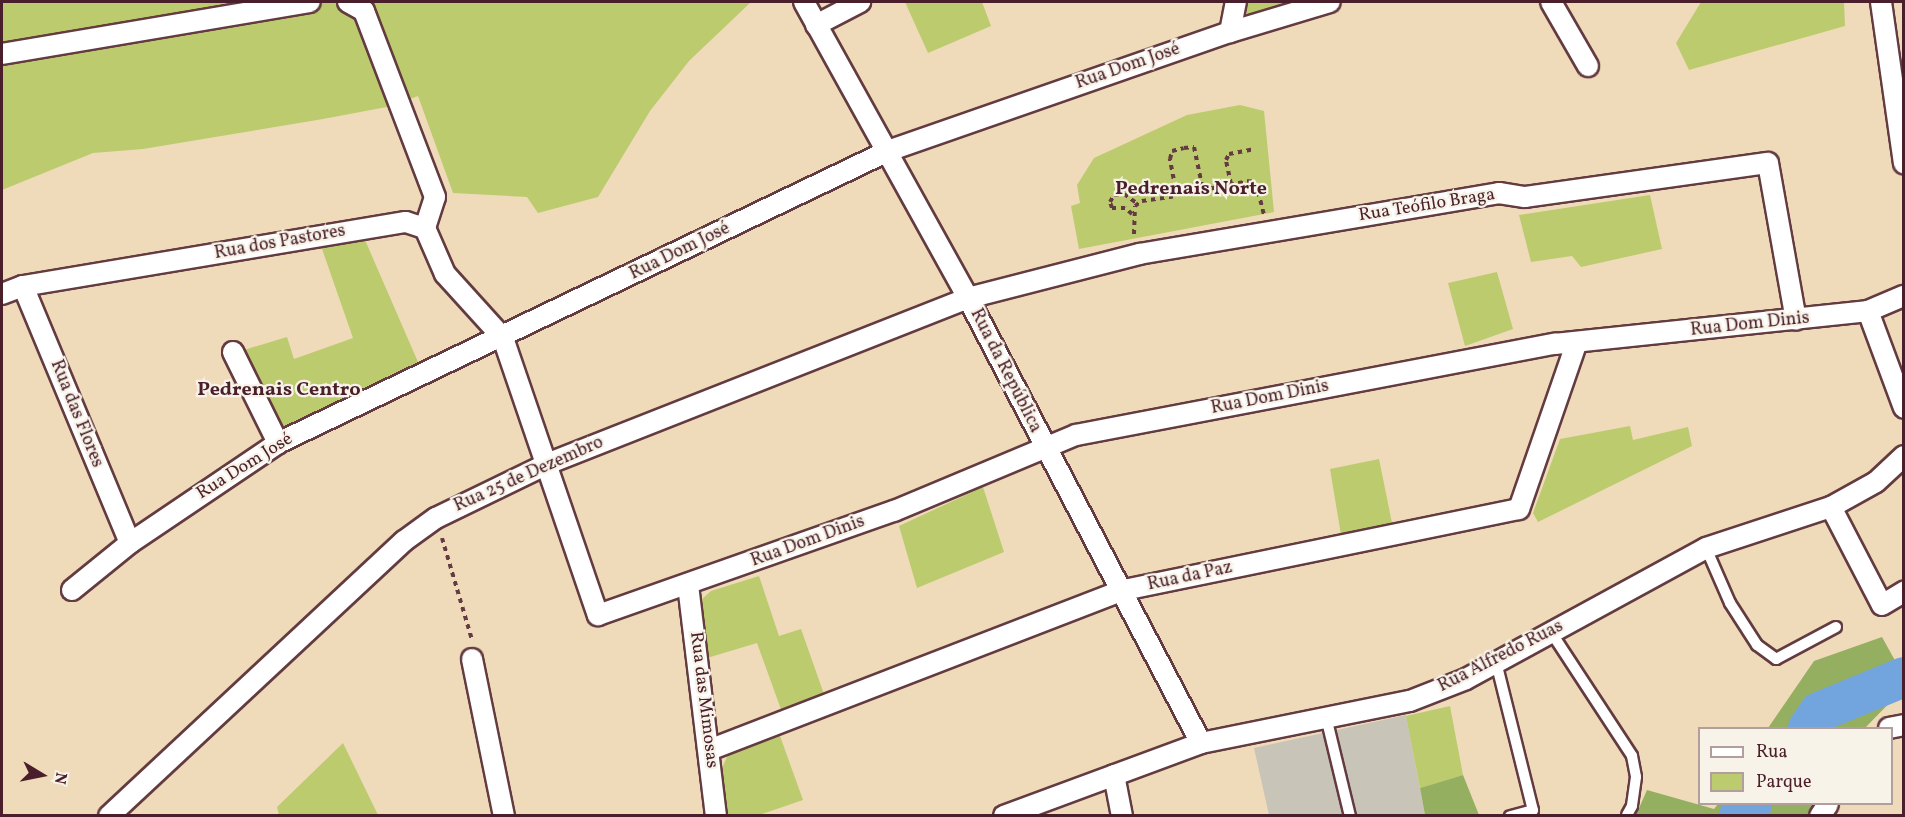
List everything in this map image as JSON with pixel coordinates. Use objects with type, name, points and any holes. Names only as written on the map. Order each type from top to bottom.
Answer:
[{"type":"street","points":[[2,54],[310,2]]},
{"type":"street","points":[[348,2],[364,11],[435,197],[424,228],[445,274],[503,338],[548,464]]},
{"type":"street","name":"Rua da República","points":[[804,2],[968,298],[1045,447],[1124,590],[1201,743]]},
{"type":"street","points":[[816,25],[860,2]]},
{"type":"street","points":[[1230,32],[1236,2]]},
{"type":"street","name":"Rua Dom José","points":[[72,590],[129,543],[278,443],[503,338],[888,151],[1230,32],[1330,2]]},
{"type":"street","points":[[1551,2],[1588,66]]},
{"type":"street","points":[[1881,2],[1904,163]]},
{"type":"street","name":"Rua Teófilo Braga","points":[[968,298],[1139,254],[1499,193],[1525,197],[1768,163],[1796,320]]},
{"type":"street","name":"Rua dos Pastores","points":[[2,294],[23,286],[406,222],[424,228]]},
{"type":"street","name":"Rua das Flores","points":[[23,286],[129,543]]},
{"type":"street","name":"Rua Dom Dinis","points":[[548,464],[598,615],[894,511],[997,463],[1087,433],[1554,344],[1576,344],[1868,311],[1904,296]]},
{"type":"street","name":"Rua 25 de Dezembro","points":[[109,816],[404,541],[436,518],[483,492],[548,464],[968,298]]},
{"type":"street","points":[[1868,311],[1904,408]]},
{"type":"street","name":"Rua da Paz","points":[[709,750],[1124,590],[1519,509],[1576,344]]},
{"type":"street","points":[[233,352],[278,443]]},
{"type":"street","name":"Rua Alfredo Ruas","points":[[1004,816],[1201,743],[1410,701],[1496,662],[1706,548],[1831,507],[1876,482],[1904,456]]},
{"type":"street","points":[[1831,507],[1882,605],[1904,592]]},
{"type":"street","name":"Rua das Mimosas","points":[[688,585],[716,816]]},
{"type":"street","points":[[472,659],[504,816]]},
{"type":"street","points":[[1114,775],[1122,816]]},
{"type":"lane","points":[[1706,548],[1730,603],[1758,645],[1776,659],[1836,627]]},
{"type":"lane","points":[[1551,632],[1632,756],[1636,777],[1632,806],[1627,815]]},
{"type":"lane","points":[[1496,662],[1533,810],[1510,816]]},
{"type":"lane","points":[[1326,717],[1350,816]]},
{"type":"path","points":[[1139,254],[1132,214],[1125,208],[1112,208],[1110,202],[1114,195],[1124,194],[1138,204],[1177,196],[1170,159],[1172,151],[1184,148],[1194,147],[1203,190],[1231,184],[1256,183],[1268,232]]},
{"type":"path","points":[[1231,184],[1226,160],[1229,154],[1254,149]]},
{"type":"path","points":[[1132,214],[1138,204]]},
{"type":"path","points":[[436,518],[471,631],[472,659]]},
{"type":"shaded area","points":[[1406,715],[1425,815],[1269,815],[1254,748]]},
{"type":"green space","points":[[2,2],[751,2],[689,61],[650,111],[598,197],[538,213],[527,197],[453,193],[418,96],[392,106],[323,119],[143,149],[93,153],[2,190]]},
{"type":"green space","points":[[905,2],[982,2],[991,26],[928,53]]},
{"type":"green space","points":[[1245,2],[1290,2],[1249,16],[1244,10]]},
{"type":"green space","points":[[1701,2],[1844,2],[1845,26],[1689,70],[1676,43]]},
{"type":"green space","points":[[1240,105],[1264,111],[1274,212],[1079,249],[1071,206],[1080,203],[1077,185],[1094,158],[1187,115]]},
{"type":"green space","points":[[1650,195],[1662,249],[1581,267],[1572,256],[1531,262],[1519,215]]},
{"type":"green space","points":[[365,240],[418,362],[283,427],[244,350],[287,337],[294,359],[353,338],[321,246]]},
{"type":"green space","points":[[1497,272],[1513,329],[1465,346],[1448,283]]},
{"type":"green space","points":[[1630,426],[1633,440],[1688,427],[1692,446],[1538,522],[1533,513],[1560,439]]},
{"type":"green space","points":[[1379,459],[1392,523],[1341,535],[1330,469]]},
{"type":"green space","points":[[983,487],[1004,552],[917,588],[899,526]]},
{"type":"green space","points":[[759,576],[779,636],[801,629],[825,697],[783,715],[757,643],[707,658],[702,599],[711,591]]},
{"type":"green space","points":[[1882,637],[1903,675],[1903,689],[1866,727],[1769,727],[1814,661]]},
{"type":"green space","points":[[1450,706],[1463,775],[1420,788],[1406,716]]},
{"type":"green space","points":[[780,736],[803,800],[759,815],[728,815],[721,770],[728,755]]},
{"type":"green space","points":[[343,743],[378,815],[279,815],[277,807]]},
{"type":"green space","points":[[1463,775],[1479,815],[1425,815],[1420,788]]},
{"type":"green space","points":[[1647,790],[1714,809],[1717,805],[1813,805],[1807,815],[1636,815]]},
{"type":"waterway","points":[[1809,727],[1819,712],[1904,677]]},
{"type":"waterway","points":[[1739,816],[1751,805]]},
{"type":"district","name":"Pedrenais Norte","points":[[1191,189]]},
{"type":"district","name":"Pedrenais Centro","points":[[279,390]]}]
